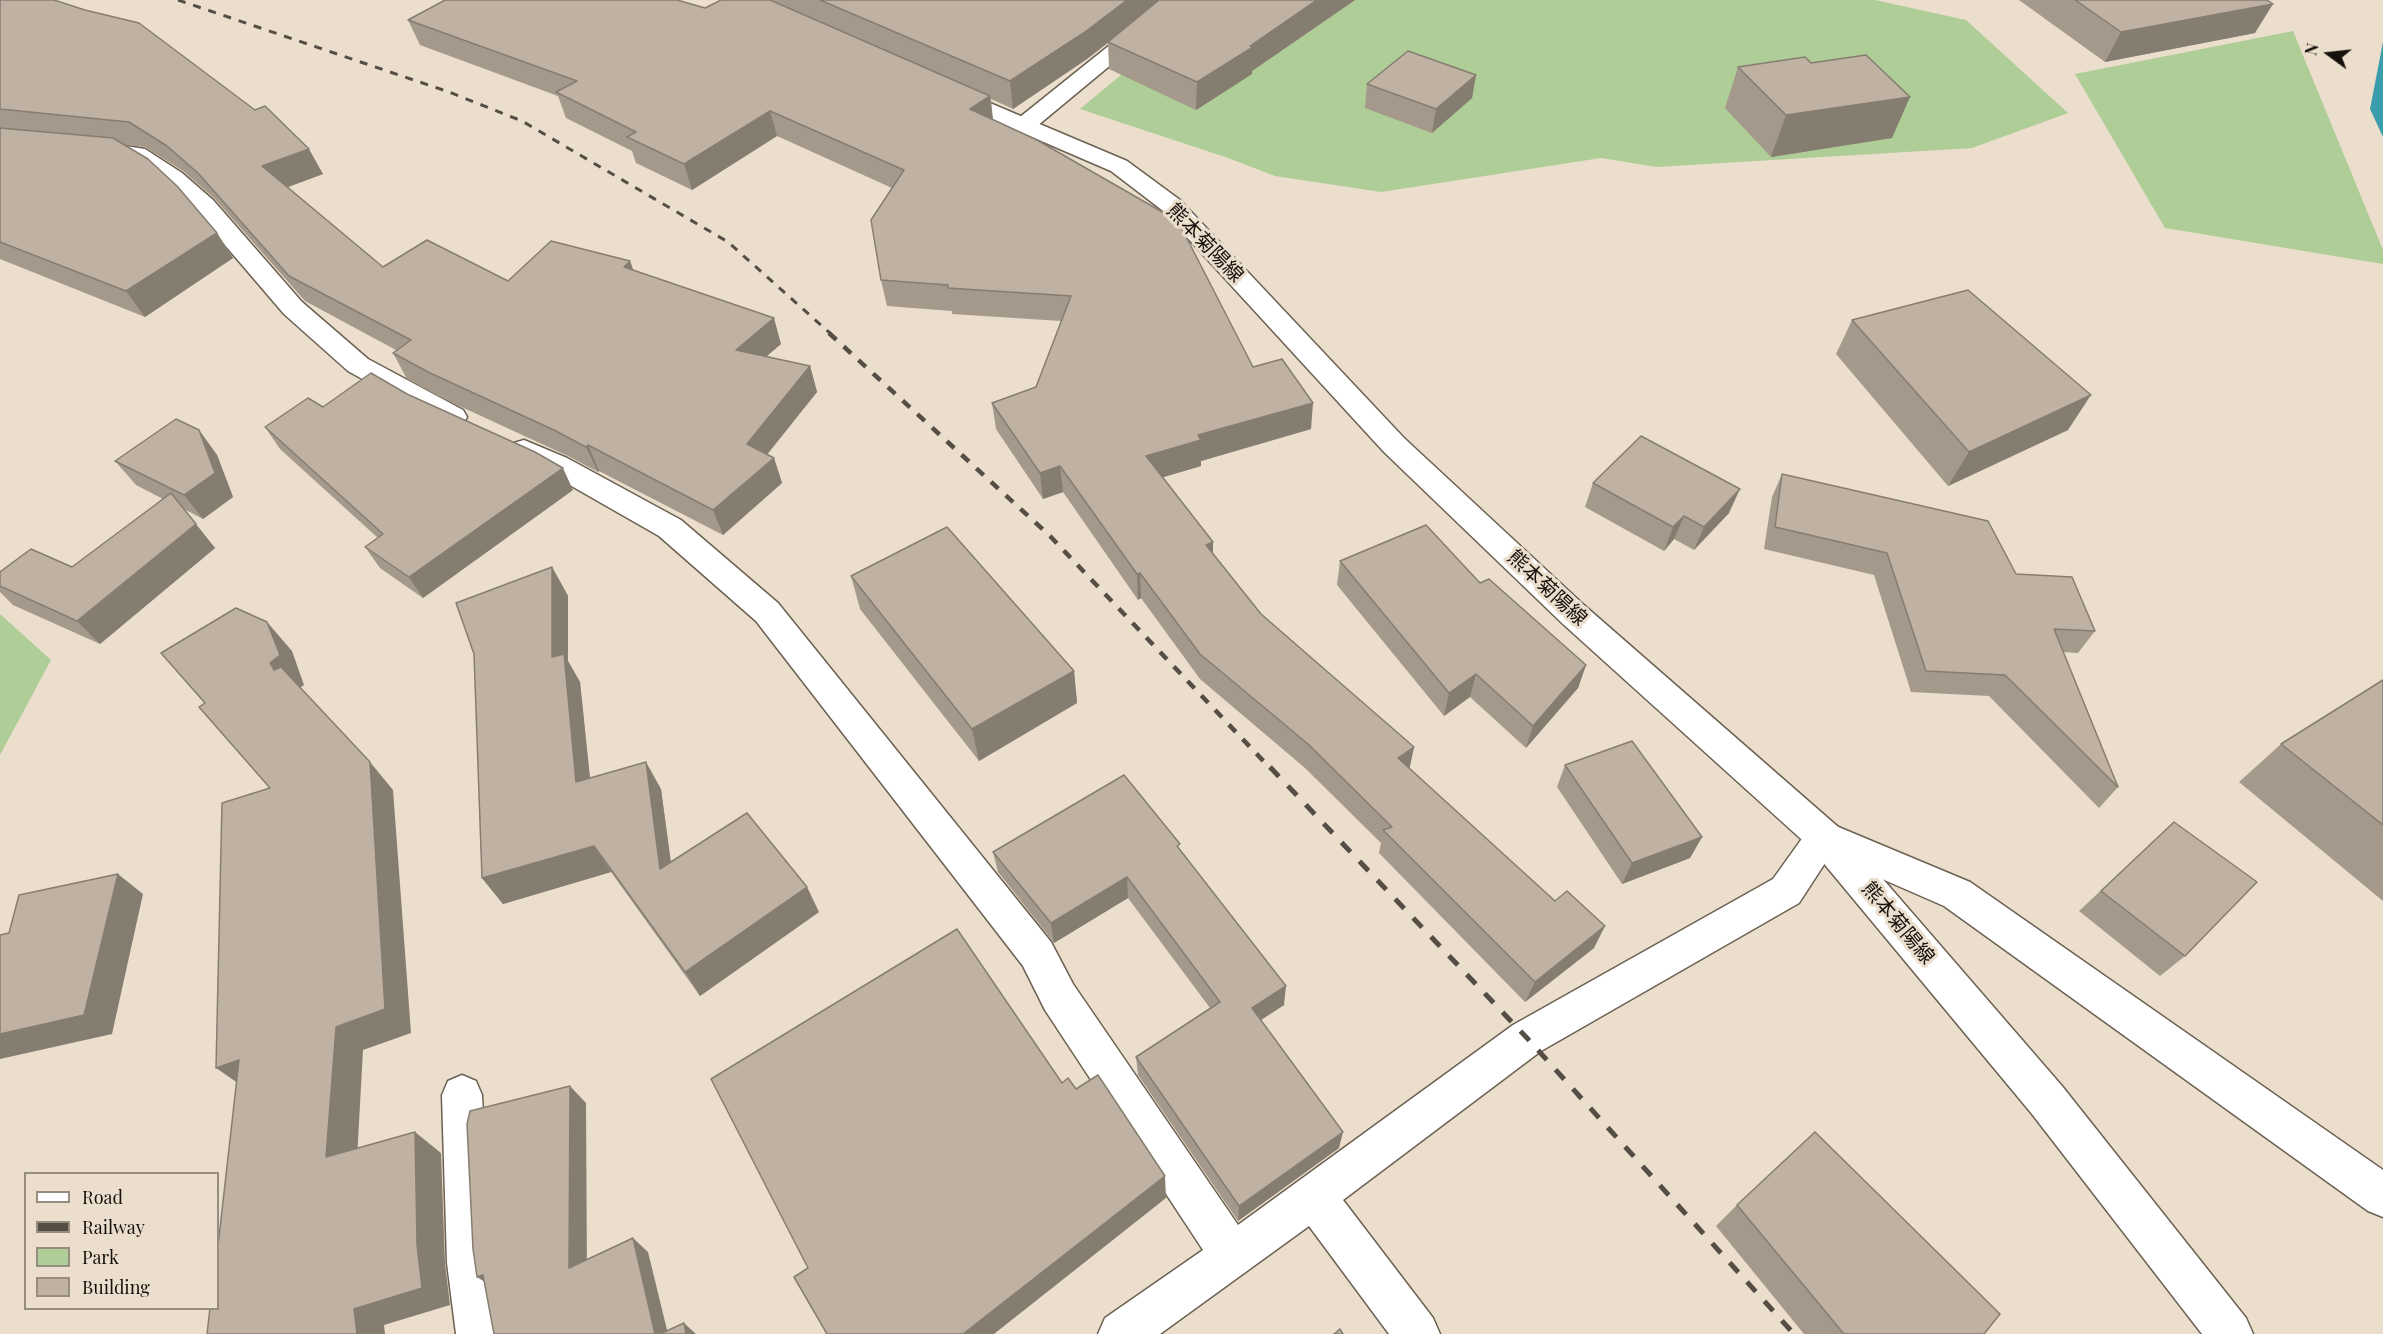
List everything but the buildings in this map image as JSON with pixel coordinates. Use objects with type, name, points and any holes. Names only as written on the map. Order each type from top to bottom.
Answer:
[{"type":"street","points":[[1023,126],[1179,0]]},
{"type":"street","name":"熊本菊陽線","points":[[925,82],[1119,166],[1170,205],[1394,445],[1574,615],[1824,837],[2047,1100],[2230,1334]]},
{"type":"street","points":[[80,149],[138,154],[174,178],[204,205],[293,308],[358,365],[431,407],[557,465],[670,528],[767,612],[1037,954],[1059,997],[1233,1256]]},
{"type":"street","points":[[1121,1334],[1233,1256],[1527,1038],[1786,891],[1824,837],[1957,894],[2383,1196]]},
{"type":"street","points":[[462,1095],[470,1263],[479,1334]]},
{"type":"street","points":[[1313,1196],[1417,1334]]},
{"type":"green space","points":[[1211,0],[1875,0],[1966,20],[2068,113],[1972,148],[1657,167],[1601,158],[1381,192],[1275,176],[1080,109]]},
{"type":"green space","points":[[2293,31],[2383,250],[2383,264],[2165,228],[2075,74]]},
{"type":"green space","points":[[0,614],[51,660],[0,755]]},
{"type":"water","points":[[2383,42],[2383,137],[2370,109]]},
{"type":"railway","points":[[178,0],[449,92],[522,121],[728,242],[831,334]]},
{"type":"railway","points":[[829,333],[1050,536],[1271,769]]},
{"type":"railway","points":[[1270,767],[1527,1038],[1794,1334]]}]
